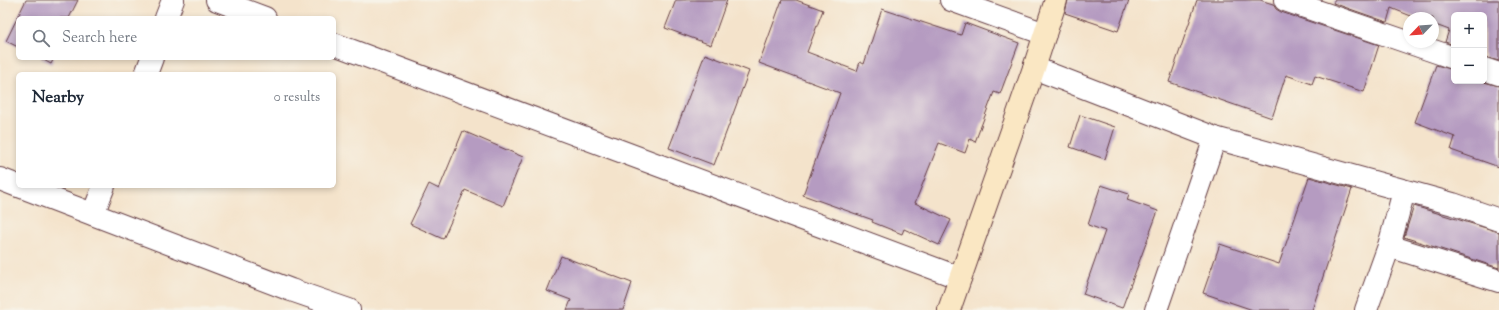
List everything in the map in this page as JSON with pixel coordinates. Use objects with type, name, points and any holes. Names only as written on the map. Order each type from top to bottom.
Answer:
[{"type":"street","points":[[167,16],[173,0]]},
{"type":"street","points":[[217,0],[260,16]]},
{"type":"street","points":[[952,0],[1045,34]]},
{"type":"street","points":[[949,310],[1034,68],[1056,0]]},
{"type":"street","points":[[1286,0],[1451,57]]},
{"type":"street","points":[[336,45],[960,278]]},
{"type":"street","points":[[147,72],[151,60]]},
{"type":"street","points":[[1034,68],[1215,138],[1453,204],[1499,220]]},
{"type":"street","points":[[1487,70],[1499,74]]},
{"type":"street","points":[[1156,310],[1215,138]]},
{"type":"street","points":[[0,179],[16,185]]},
{"type":"street","points":[[23,188],[291,290],[349,310]]},
{"type":"street","points":[[93,214],[103,188]]},
{"type":"street","points":[[1366,310],[1389,246],[1404,191]]},
{"type":"street","points":[[1389,246],[1499,281]]},
{"type":"building","points":[[26,0],[78,0],[70,16],[18,16]]},
{"type":"building","points":[[676,0],[727,0],[711,45],[665,28]]},
{"type":"building","points":[[782,0],[796,0],[823,10],[807,52],[857,71],[860,62],[864,64],[882,9],[961,35],[965,23],[1019,43],[1000,94],[994,92],[975,142],[970,139],[965,153],[939,143],[915,203],[951,220],[939,245],[904,229],[902,234],[872,222],[873,220],[803,195],[840,93],[759,63]]},
{"type":"building","points":[[1068,0],[1129,0],[1118,31],[1065,13]]},
{"type":"building","points":[[1197,0],[1260,0],[1273,4],[1276,9],[1281,12],[1379,45],[1364,92],[1315,76],[1312,84],[1286,75],[1272,118],[1169,82]]},
{"type":"building","points":[[1335,0],[1499,0],[1499,61],[1487,58],[1487,12],[1451,12],[1451,44],[1445,42],[1449,30],[1439,26],[1439,12],[1403,13],[1391,8],[1387,22],[1333,3]]},
{"type":"building","points":[[16,20],[16,46],[6,41]]},
{"type":"building","points":[[705,54],[749,71],[714,165],[669,148]]},
{"type":"building","points":[[44,60],[53,60],[51,64]]},
{"type":"building","points":[[1436,65],[1451,69],[1451,84],[1487,83],[1499,86],[1499,167],[1451,150],[1455,137],[1415,122]]},
{"type":"building","points":[[1080,115],[1115,127],[1105,159],[1070,147]]},
{"type":"building","points":[[463,131],[523,157],[503,206],[465,190],[443,239],[410,224],[429,184],[439,189]]},
{"type":"building","points":[[1309,177],[1352,189],[1312,310],[1253,310],[1203,293],[1220,244],[1279,264]]},
{"type":"building","points":[[1101,185],[1129,194],[1127,200],[1158,211],[1122,308],[1083,294],[1105,231],[1088,225]]},
{"type":"building","points":[[1414,206],[1499,232],[1499,268],[1404,237]]},
{"type":"building","points":[[561,256],[632,283],[623,310],[567,310],[571,300],[547,291]]}]
